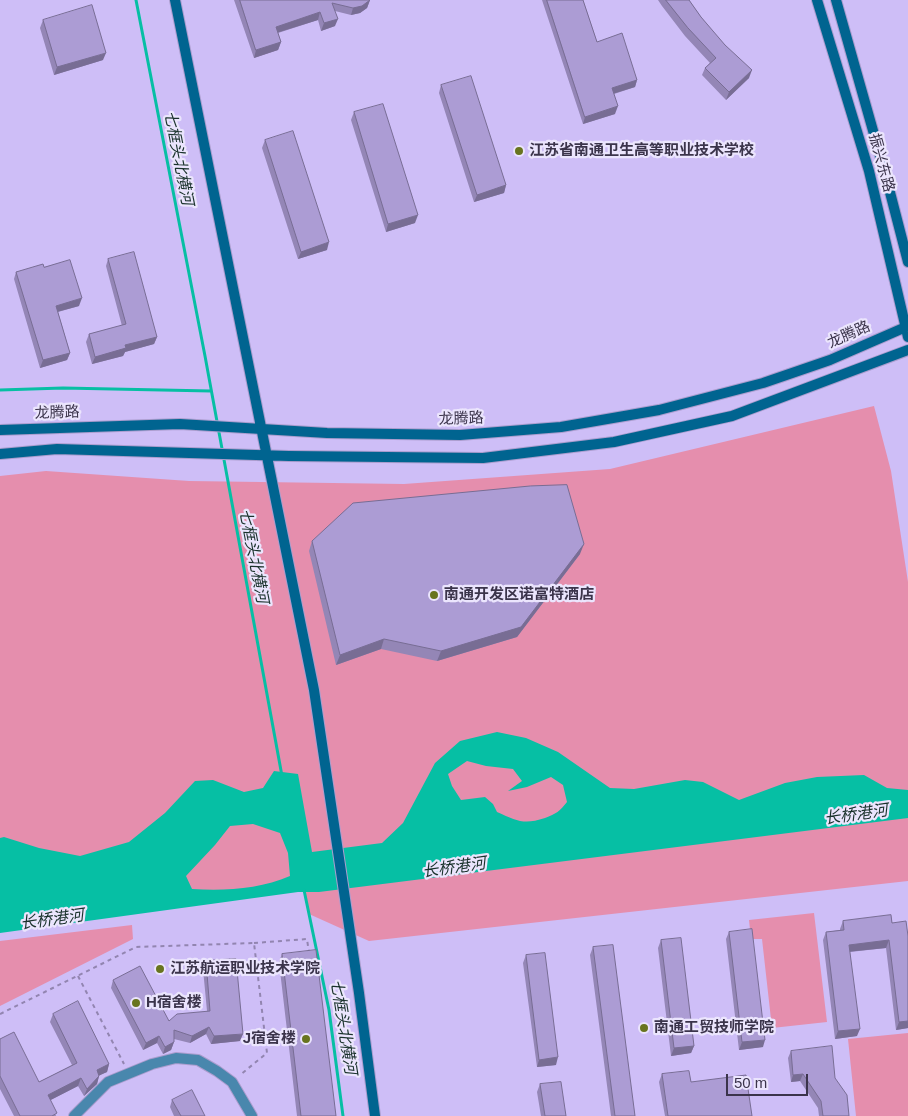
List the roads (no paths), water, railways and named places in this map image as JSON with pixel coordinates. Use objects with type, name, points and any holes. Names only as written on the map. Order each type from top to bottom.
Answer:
[{"type":"main road","points":[[175,0],[265,456],[314,690],[375,1116]]},
{"type":"main road","name":"振兴东路","points":[[817,0],[869,171],[907,330]]},
{"type":"main road","name":"振兴东路","points":[[836,0],[908,262]]},
{"type":"main road","name":"龙腾路","points":[[0,430],[180,424],[328,433],[460,435],[561,428],[659,410],[763,383],[830,360],[907,330]]},
{"type":"main road","points":[[0,454],[57,449],[265,456],[483,458],[614,442],[732,416],[908,350]]},
{"type":"street","points":[[74,1116],[108,1082],[152,1064],[176,1058],[198,1060],[232,1082],[252,1116]]},
{"type":"water","name":"长桥港河","points":[[497,732],[526,738],[558,752],[610,788],[634,789],[685,780],[703,782],[739,800],[785,783],[817,777],[864,775],[887,788],[908,790],[908,818],[319,892],[298,892],[0,933],[0,838],[4,837],[39,848],[80,856],[129,842],[165,813],[195,781],[213,780],[244,792],[263,788],[274,771],[298,774],[312,852],[382,843],[403,823],[435,763],[460,741]],"holes":[[[467,761],[486,766],[513,769],[522,781],[508,791],[527,787],[551,777],[563,785],[567,802],[552,815],[526,822],[515,820],[497,812],[493,804],[485,797],[461,800],[452,786],[448,774]],[[253,824],[280,833],[288,853],[290,876],[267,884],[242,888],[192,889],[186,876],[230,826]]]},
{"type":"waterway","name":"七框头北横河","points":[[136,0],[205,356],[282,776]]},
{"type":"waterway","points":[[0,390],[63,388],[211,391]]},
{"type":"waterway","name":"七框头北横河","points":[[304,890],[329,1010],[343,1116]]},
{"type":"place","name":"江苏省南通卫生高等职业技术学校","points":[[519,151]]},
{"type":"place","name":"南通开发区诺富特酒店","points":[[434,595]]},
{"type":"place","name":"江苏航运职业技术学院","points":[[160,969]]},
{"type":"place","name":"H宿舍楼","points":[[136,1003]]},
{"type":"place","name":"南通工贸技师学院","points":[[644,1028]]},
{"type":"place","name":"J宿舍楼","points":[[306,1039]]}]
